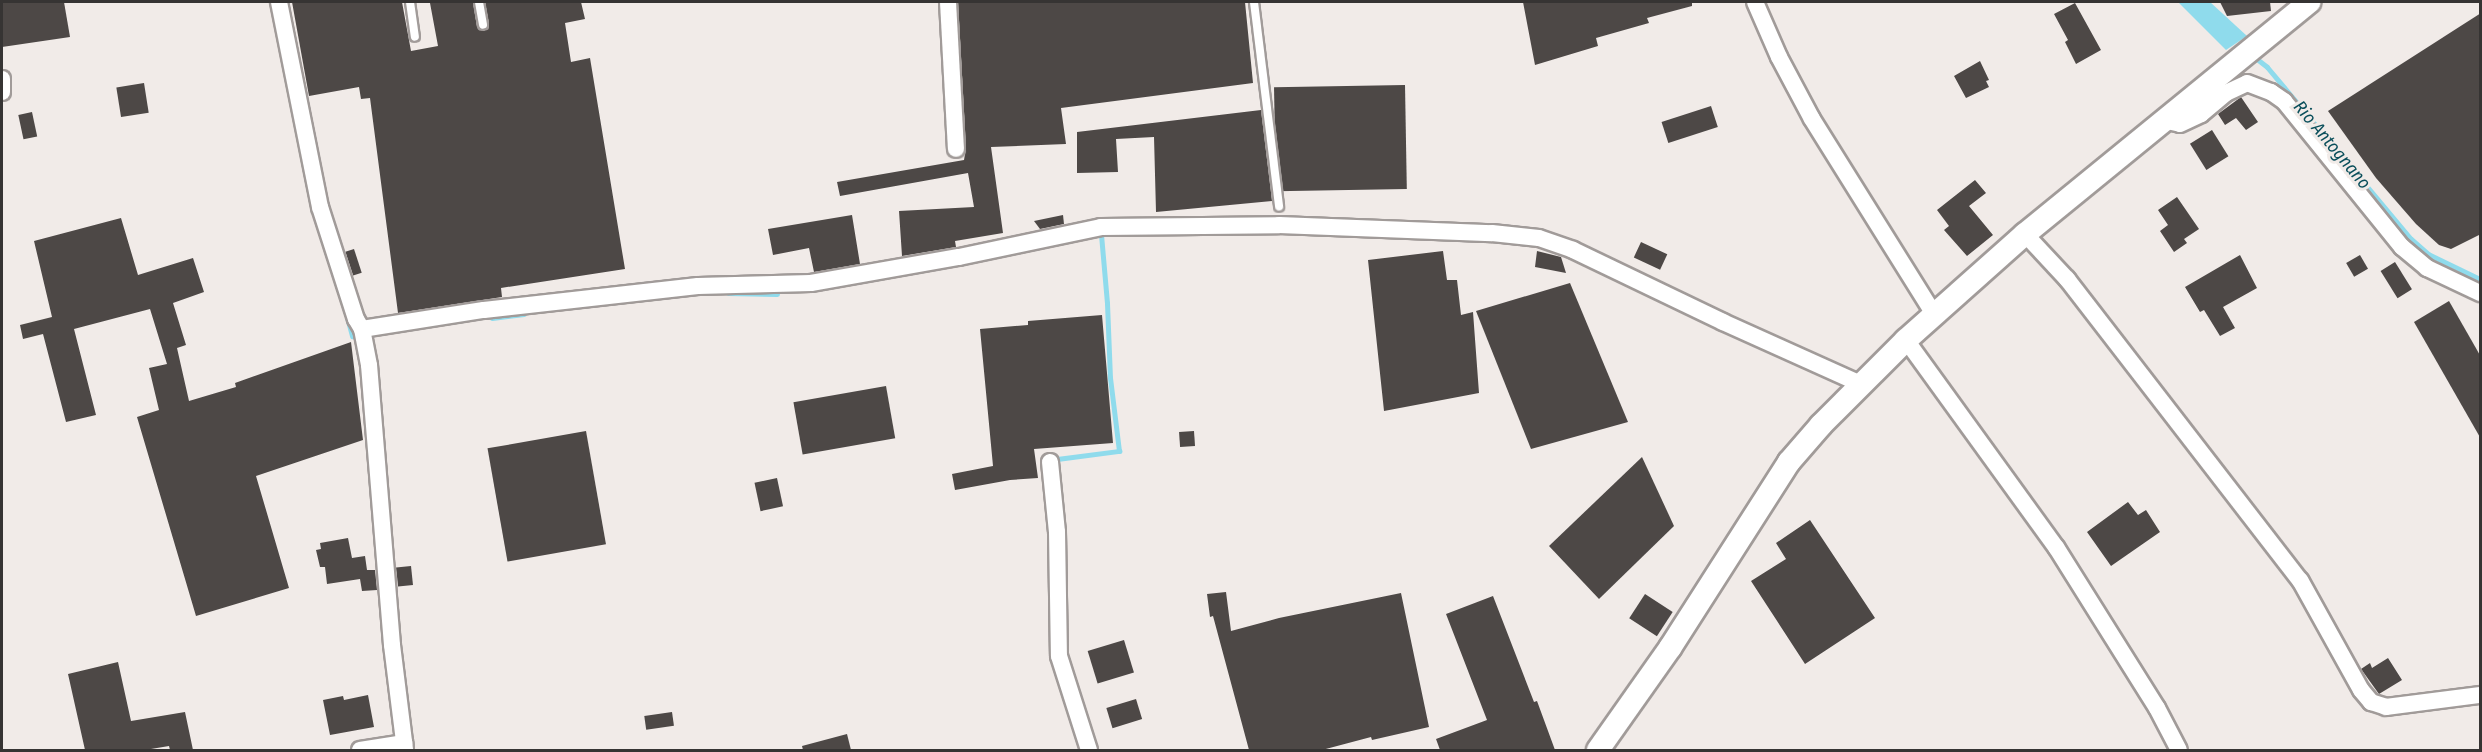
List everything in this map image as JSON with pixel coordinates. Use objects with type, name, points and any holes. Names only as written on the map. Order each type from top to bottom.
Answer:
[{"type":"street","points":[[279,2],[320,207],[356,319],[362,329],[369,365],[392,645],[404,747],[360,750]]},
{"type":"street","points":[[948,2],[956,149]]},
{"type":"street","points":[[1755,2],[1779,57],[1812,119],[1934,314]]},
{"type":"street","points":[[1598,750],[1670,648],[1790,462],[1861,384],[1934,314],[2025,234],[2309,2]]},
{"type":"street","points":[[2,79],[2,92]]},
{"type":"street","points":[[2163,120],[2180,124],[2201,114],[2226,93],[2247,83],[2271,92],[2284,101],[2372,214],[2402,247],[2427,268],[2481,293]]},
{"type":"street","points":[[362,329],[484,310],[698,286],[812,283],[959,257],[1101,227],[1279,225],[1492,233],[1539,238],[1573,250],[1861,384]]},
{"type":"street","points":[[2025,234],[2067,279],[2300,580],[2361,690],[2371,702],[2386,707],[2481,695]]},
{"type":"street","points":[[1906,340],[2056,547],[2157,708],[2179,750]]},
{"type":"street","points":[[1050,462],[1057,532],[1059,656],[1089,750]]},
{"type":"lane","points":[[410,2],[416,37]]},
{"type":"lane","points":[[479,2],[483,25]]},
{"type":"lane","points":[[1254,2],[1279,206]]},
{"type":"water","points":[[2178,2],[2210,2],[2247,36],[2226,50]]},
{"type":"building","points":[[2,2],[64,2],[70,37],[2,47]]},
{"type":"building","points":[[292,2],[402,2],[411,51],[438,46],[430,3],[473,2],[477,27],[484,31],[489,24],[485,2],[581,2],[585,19],[565,23],[571,62],[590,58],[625,269],[501,288],[502,297],[398,313],[370,98],[361,99],[359,87],[309,96]]},
{"type":"building","points":[[958,2],[1245,2],[1253,83],[1061,108],[1066,144],[991,147],[1003,233],[955,241],[956,247],[902,256],[899,211],[974,207],[968,173],[840,196],[837,182],[964,160],[966,148]]},
{"type":"building","points":[[1523,2],[1692,2],[1692,6],[1647,18],[1649,23],[1596,38],[1598,46],[1535,65]]},
{"type":"building","points":[[2220,2],[2270,2],[2271,11],[2227,16]]},
{"type":"building","points":[[2075,3],[2101,50],[2076,64],[2065,42],[2068,40],[2054,14]]},
{"type":"building","points":[[2481,13],[2481,234],[2451,249],[2439,245],[2416,224],[2376,178],[2328,111]]},
{"type":"building","points":[[1980,61],[1989,80],[1986,81],[1989,87],[1966,98],[1954,76]]},
{"type":"building","points":[[144,83],[149,113],[121,117],[116,87]]},
{"type":"building","points":[[1405,85],[1407,189],[1276,191],[1274,87]]},
{"type":"building","points":[[2241,97],[2258,122],[2246,130],[2236,118],[2225,125],[2218,114]]},
{"type":"building","points":[[1711,106],[1718,127],[1668,143],[1662,122]]},
{"type":"building","points":[[1261,110],[1272,201],[1156,212],[1154,137],[1116,139],[1118,172],[1077,173],[1077,132]]},
{"type":"building","points":[[32,112],[37,136],[24,139],[18,115]]},
{"type":"building","points":[[2212,130],[2228,156],[2206,170],[2190,144]]},
{"type":"building","points":[[1975,180],[1986,193],[1969,206],[1993,235],[1967,256],[1944,230],[1949,226],[1937,210]]},
{"type":"building","points":[[2177,197],[2199,229],[2184,239],[2187,243],[2174,252],[2160,231],[2168,225],[2158,210]]},
{"type":"building","points":[[852,215],[860,264],[814,272],[809,248],[773,255],[768,229]]},
{"type":"building","points":[[1063,215],[1064,224],[1040,229],[1034,221]]},
{"type":"building","points":[[121,218],[138,275],[193,258],[204,292],[173,303],[186,345],[177,348],[189,401],[236,387],[235,383],[351,342],[363,440],[256,476],[289,588],[196,616],[137,417],[159,410],[149,368],[167,364],[150,309],[74,329],[96,415],[66,422],[43,334],[23,339],[20,325],[52,317],[34,241]]},
{"type":"building","points":[[1641,242],[1667,254],[1660,270],[1634,257]]},
{"type":"building","points":[[354,249],[362,273],[353,276],[345,252]]},
{"type":"building","points":[[1443,251],[1447,280],[1457,280],[1461,315],[1473,312],[1479,393],[1384,411],[1368,260]]},
{"type":"building","points":[[1537,251],[1561,257],[1566,273],[1535,267]]},
{"type":"building","points":[[2240,255],[2257,288],[2223,307],[2235,328],[2220,336],[2204,310],[2200,312],[2185,287]]},
{"type":"building","points":[[2360,255],[2368,269],[2354,277],[2346,263]]},
{"type":"building","points":[[2395,262],[2412,289],[2398,298],[2381,271]]},
{"type":"building","points":[[1570,283],[1628,422],[1531,449],[1476,311]]},
{"type":"building","points":[[2449,301],[2481,357],[2481,439],[2414,322]]},
{"type":"building","points":[[1102,315],[1113,443],[1034,449],[1038,478],[1010,480],[955,490],[952,474],[993,466],[980,329],[1028,325],[1028,321]]},
{"type":"building","points":[[886,386],[895,438],[803,455],[793,402]]},
{"type":"building","points":[[586,431],[606,544],[507,562],[488,448]]},
{"type":"building","points":[[1194,431],[1195,446],[1180,447],[1179,432]]},
{"type":"building","points":[[1642,457],[1674,526],[1599,599],[1549,546]]},
{"type":"building","points":[[777,478],[783,506],[761,511],[755,483]]},
{"type":"building","points":[[2128,502],[2138,515],[2146,510],[2160,532],[2111,566],[2087,532]]},
{"type":"building","points":[[1810,520],[1875,618],[1805,664],[1751,581],[1786,559],[1776,543]]},
{"type":"building","points":[[348,538],[352,558],[365,556],[367,570],[375,570],[377,590],[362,591],[360,579],[327,584],[325,567],[320,567],[316,550],[321,549],[320,543]]},
{"type":"building","points":[[411,566],[413,585],[398,586],[396,568]]},
{"type":"building","points":[[1226,592],[1231,631],[1279,618],[1401,593],[1429,727],[1372,740],[1371,737],[1322,750],[1249,750],[1213,616],[1210,617],[1207,594]]},
{"type":"building","points":[[1645,594],[1673,612],[1657,636],[1629,618]]},
{"type":"building","points":[[1493,596],[1555,750],[1440,750],[1436,739],[1487,720],[1446,614]]},
{"type":"building","points":[[1124,640],[1134,673],[1098,684],[1088,651]]},
{"type":"building","points":[[2388,658],[2402,680],[2379,694],[2361,669],[2370,663],[2372,668]]},
{"type":"building","points":[[118,662],[131,721],[185,712],[193,750],[170,750],[169,746],[145,750],[85,750],[68,674]]},
{"type":"building","points":[[368,695],[374,727],[330,735],[323,700],[343,696],[344,700]]},
{"type":"building","points":[[1136,699],[1142,719],[1112,728],[1106,708]]},
{"type":"building","points":[[672,712],[674,726],[646,730],[644,716]]},
{"type":"building","points":[[847,734],[851,750],[803,750],[802,746]]},
{"type":"waterway","name":"Rio Antognano","points":[[2253,56],[2267,67],[2411,239],[2428,254],[2480,279]]},
{"type":"waterway","points":[[1057,459],[1119,451],[1110,378],[1101,234]]},
{"type":"waterway","points":[[728,293],[777,294]]},
{"type":"waterway","points":[[492,318],[524,314]]},
{"type":"waterway","points":[[347,317],[352,336]]}]
